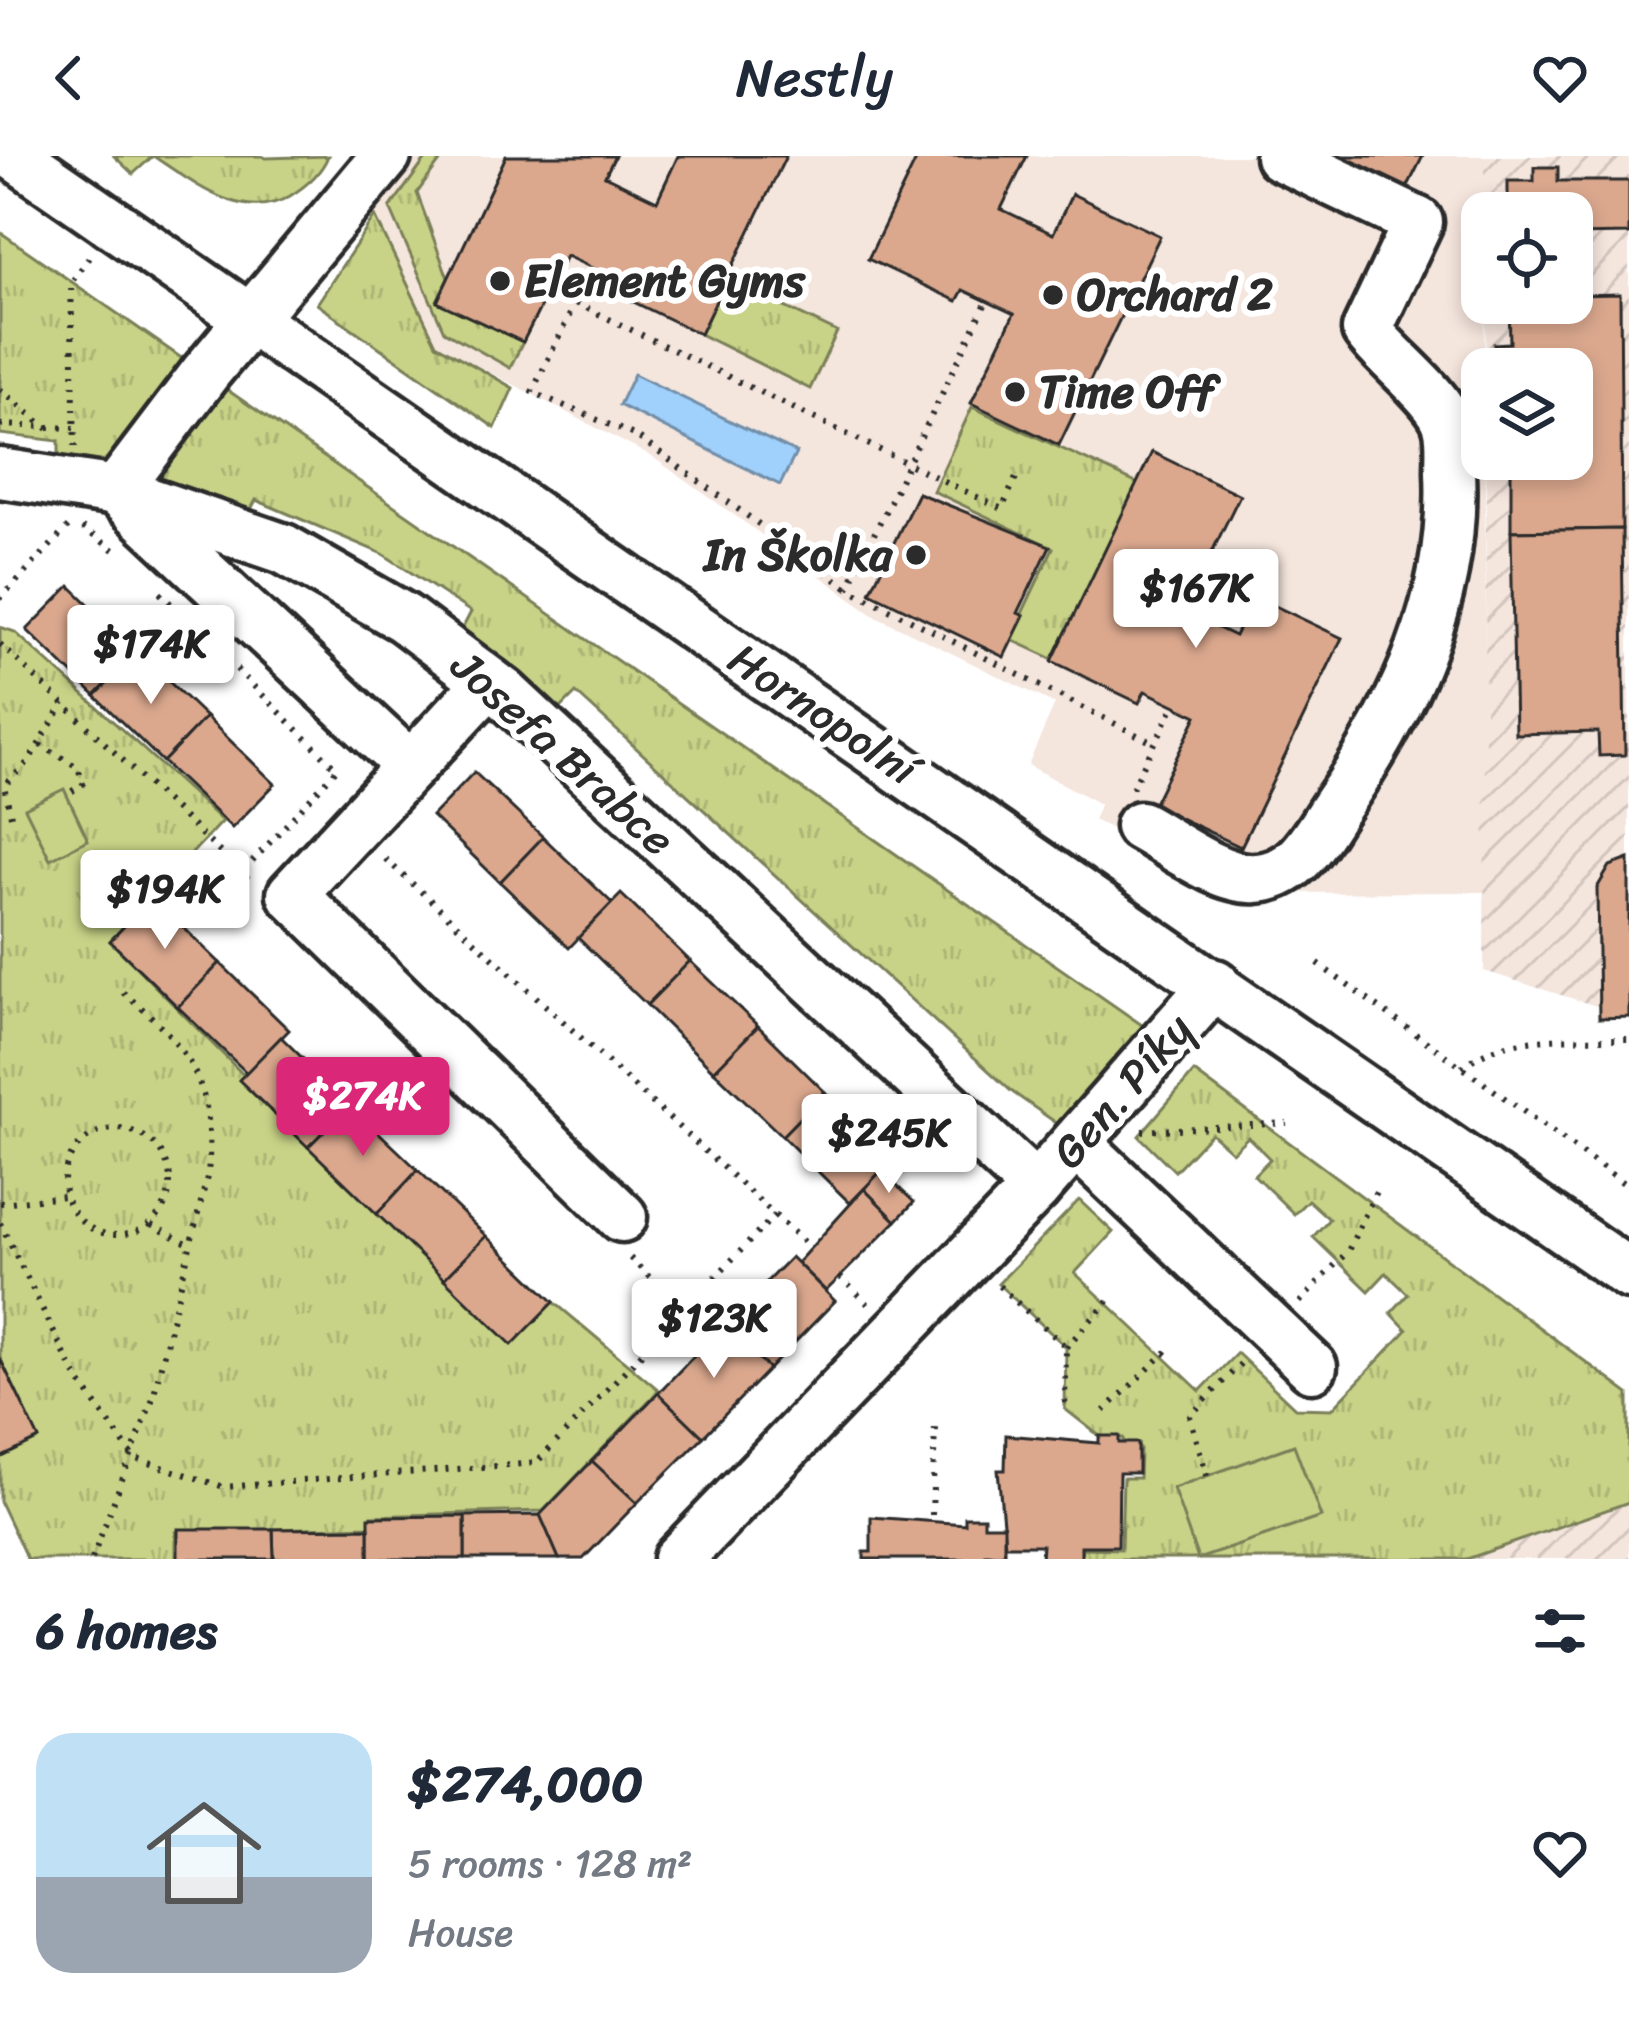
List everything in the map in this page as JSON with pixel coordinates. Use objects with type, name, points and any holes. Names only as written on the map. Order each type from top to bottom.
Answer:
[{"type":"street","name":"Hornopolní","points":[[15,156],[1629,1274]]},
{"type":"street","points":[[386,156],[252,321],[89,499],[410,765]]},
{"type":"street","points":[[1134,811],[1222,870],[1255,879],[1295,866],[1358,774],[1407,690],[1429,638],[1452,518],[1448,424],[1426,391],[1388,359],[1367,330],[1418,222],[1280,156]]},
{"type":"street","name":"Josefa Brabce","points":[[0,473],[284,549],[404,618],[489,682],[1036,1188]]},
{"type":"street","points":[[489,682],[292,894],[622,1217]]},
{"type":"street","name":"Gen. Píky","points":[[678,1559],[1036,1188],[1084,1149],[1215,984]]},
{"type":"street","points":[[1084,1149],[1312,1367]]},
{"type":"path","points":[[0,599],[89,499],[74,428],[71,283],[112,226]]},
{"type":"path","points":[[591,271],[532,392],[636,436],[848,588],[1153,743]]},
{"type":"path","points":[[576,303],[1002,509],[1018,472]]},
{"type":"path","points":[[848,588],[985,305]]},
{"type":"path","points":[[0,389],[48,429]]},
{"type":"path","points":[[0,425],[74,428]]},
{"type":"path","points":[[0,644],[242,873]]},
{"type":"path","points":[[11,816],[4,786],[40,745],[64,703]]},
{"type":"path","points":[[1134,811],[1153,743],[1174,706]]},
{"type":"path","points":[[40,745],[78,767],[83,784],[66,795]]},
{"type":"path","points":[[352,828],[810,1248]]},
{"type":"path","points":[[1318,964],[1629,1187]]},
{"type":"path","points":[[92,1559],[134,1458],[208,1173],[206,1104],[190,1055],[121,991]]},
{"type":"path","points":[[1462,1067],[1481,1052],[1514,1041],[1629,1039]]},
{"type":"path","points":[[1084,1149],[1114,1133],[1287,1123]]},
{"type":"path","points":[[107,1130],[142,1135],[165,1160],[170,1177],[162,1210],[150,1224],[134,1232],[100,1232],[85,1224],[65,1196],[68,1162],[91,1136],[107,1130]]},
{"type":"path","points":[[0,1203],[65,1196]]},
{"type":"path","points":[[0,1223],[74,1373],[134,1458],[224,1487],[536,1463],[775,1215]]},
{"type":"path","points":[[150,1224],[191,1245]]},
{"type":"path","points":[[998,1284],[1066,1347]]},
{"type":"path","points":[[1065,1409],[1066,1347],[1112,1297]]},
{"type":"path","points":[[1105,1411],[1165,1353],[1172,1359]]},
{"type":"path","points":[[1190,1416],[1207,1475]]},
{"type":"path","points":[[932,1515],[935,1426]]},
{"type":"shaded area","points":[[367,156],[1484,156],[1484,192],[1461,192],[1461,324],[1484,324],[1485,348],[1461,348],[1461,480],[1485,480],[1486,892],[1251,893],[1093,820],[1100,804],[1028,765],[1055,704],[876,616],[654,458],[436,344],[375,216],[339,198]]},
{"type":"shaded area","points":[[1484,156],[1629,156],[1629,1016],[1484,971],[1486,480],[1593,480],[1593,348],[1486,348],[1485,324],[1593,324],[1593,192],[1484,192]]},
{"type":"shaded area","points":[[1629,1502],[1629,1559],[1467,1559]]},
{"type":"green space","points":[[114,156],[153,156],[133,174]]},
{"type":"green space","points":[[153,156],[328,156],[317,174],[290,196],[254,205],[219,196]]},
{"type":"green space","points":[[428,156],[444,156],[417,193],[448,278],[437,301],[523,342],[510,368],[444,331],[390,208]]},
{"type":"green space","points":[[375,216],[436,344],[513,388],[495,428],[317,304]]},
{"type":"green space","points":[[0,232],[1165,1041],[1079,1139],[1011,1091],[576,693],[541,728],[450,652],[471,612],[383,554],[256,500],[238,533],[59,482],[59,441],[0,434]]},
{"type":"green space","points":[[726,279],[837,332],[810,389],[700,334]]},
{"type":"green space","points":[[972,407],[1138,484],[1053,659],[1010,639],[1053,548],[933,491]]},
{"type":"green space","points":[[0,627],[15,632],[222,821],[110,941],[512,1344],[554,1302],[659,1390],[543,1511],[372,1516],[371,1526],[176,1532],[176,1559],[27,1559],[0,1502]]},
{"type":"green space","points":[[64,789],[88,840],[50,859],[25,808]]},
{"type":"green space","points":[[1194,1072],[1629,1394],[1629,1502],[1467,1559],[1081,1559],[1082,1548],[1121,1549],[1123,1478],[1139,1478],[1140,1448],[1123,1447],[1123,1438],[1102,1438],[1065,1409],[1066,1347],[998,1284],[1079,1200],[1113,1232],[1075,1273],[1200,1391],[1237,1353],[1295,1408],[1332,1409],[1407,1330],[1391,1313],[1408,1294],[1386,1273],[1369,1291],[1313,1237],[1329,1219],[1308,1200],[1294,1214],[1254,1175],[1270,1159],[1248,1137],[1232,1152],[1211,1133],[1175,1171],[1139,1136]]},
{"type":"green space","points":[[1294,1445],[1321,1517],[1198,1559],[1173,1488]]},
{"type":"water","points":[[634,374],[796,453],[780,485],[619,405]]},
{"type":"building","points":[[506,156],[615,156],[605,176],[657,201],[678,156],[786,156],[700,334],[613,292],[618,280],[566,256],[523,342],[437,302]]},
{"type":"building","name":"Orchard 2","points":[[918,156],[1027,156],[1001,209],[1053,234],[1072,194],[1160,236],[1059,445],[971,403],[1014,314],[963,290],[957,301],[868,259]]},
{"type":"building","points":[[1331,156],[1423,156],[1405,192]]},
{"type":"building","points":[[1534,167],[1558,167],[1558,181],[1629,181],[1629,234],[1593,235],[1593,192],[1508,192],[1508,181],[1534,181]]},
{"type":"building","points":[[1620,294],[1622,529],[1511,531],[1511,480],[1593,480],[1593,348],[1494,348],[1494,344],[1510,343],[1510,324],[1593,324],[1593,295]]},
{"type":"building","points":[[1152,452],[1240,495],[1183,611],[1235,636],[1254,596],[1342,638],[1241,847],[1153,805],[1197,716],[1145,691],[1139,703],[1052,661]]},
{"type":"building","points":[[918,493],[1050,546],[1018,613],[1024,616],[1004,657],[870,592]]},
{"type":"building","points":[[1622,529],[1625,755],[1599,756],[1598,732],[1515,734],[1511,531]]},
{"type":"building","points":[[70,586],[138,652],[95,696],[27,630]]},
{"type":"building","points":[[138,652],[206,717],[163,762],[95,696]]},
{"type":"building","points":[[206,717],[275,784],[232,828],[163,762]]},
{"type":"building","points":[[474,772],[543,837],[500,882],[432,816]]},
{"type":"building","points":[[543,837],[612,903],[569,948],[500,882]]},
{"type":"building","points":[[1629,859],[1629,1017],[1599,1018],[1597,888],[1610,866]]},
{"type":"building","points":[[621,894],[690,961],[647,1005],[578,938]]},
{"type":"building","points":[[152,897],[220,963],[178,1007],[110,941]]},
{"type":"building","points":[[690,961],[758,1026],[714,1071],[647,1005]]},
{"type":"building","points":[[220,963],[289,1030],[247,1073],[178,1007]]},
{"type":"building","points":[[758,1026],[825,1092],[782,1136],[714,1071]]},
{"type":"building","points":[[281,1037],[350,1105],[308,1147],[239,1080]]},
{"type":"building","points":[[825,1092],[893,1159],[850,1203],[782,1136]]},
{"type":"building","points":[[350,1105],[418,1170],[377,1214],[308,1147]]},
{"type":"building","points":[[418,1170],[486,1236],[444,1279],[377,1214]]},
{"type":"building","points":[[881,1171],[914,1202],[896,1221],[864,1189]]},
{"type":"building","points":[[864,1189],[896,1221],[826,1291],[797,1263]]},
{"type":"building","points":[[486,1236],[554,1302],[512,1345],[444,1279]]},
{"type":"building","points":[[791,1257],[835,1301],[769,1369],[724,1325]]},
{"type":"building","points":[[724,1325],[769,1369],[703,1437],[658,1393]]},
{"type":"building","points":[[0,1358],[39,1439],[0,1458]]},
{"type":"building","points":[[658,1393],[703,1437],[637,1503],[592,1461]]},
{"type":"building","points":[[1006,1435],[1099,1443],[1099,1436],[1119,1436],[1119,1443],[1138,1443],[1138,1473],[1119,1473],[1118,1546],[1081,1546],[1081,1559],[1041,1559],[1042,1545],[1005,1545],[998,1470],[1005,1470]]},
{"type":"building","points":[[592,1461],[637,1503],[583,1559],[559,1559],[540,1515]]},
{"type":"building","points":[[540,1515],[559,1559],[465,1559],[465,1516]]},
{"type":"building","points":[[465,1516],[465,1559],[369,1559],[369,1517]]},
{"type":"building","points":[[871,1517],[965,1524],[965,1517],[984,1517],[984,1525],[1004,1525],[1004,1554],[985,1554],[985,1559],[864,1559],[864,1552],[871,1552]]},
{"type":"building","points":[[369,1528],[369,1559],[274,1559],[273,1529]]},
{"type":"building","points":[[178,1529],[273,1529],[274,1559],[178,1559]]},
{"type":"place","name":"Element Gyms","points":[[500,281]]},
{"type":"place","name":"Orchard 2","points":[[1053,295]]},
{"type":"place","name":"Time Off","points":[[1015,392]]},
{"type":"place","name":"In Školka","points":[[916,555]]}]
